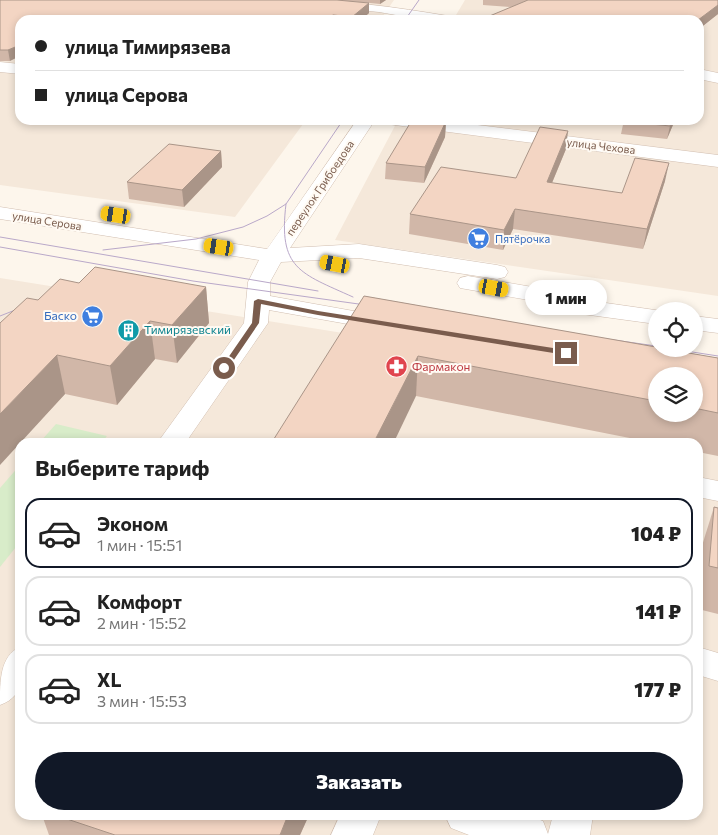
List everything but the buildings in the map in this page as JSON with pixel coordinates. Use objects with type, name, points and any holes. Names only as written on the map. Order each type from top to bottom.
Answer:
[{"type":"street","points":[[297,0],[432,15]]},
{"type":"street","points":[[0,67],[15,68]]},
{"type":"street","points":[[704,75],[718,78]]},
{"type":"street","name":"переулок Грибоедова","points":[[175,438],[256,323],[259,282],[281,255],[289,236],[363,125]]},
{"type":"street","name":"улица Чехова","points":[[434,125],[718,161]]},
{"type":"street","name":"улица Серова","points":[[9,215],[281,255]]},
{"type":"street","points":[[281,255],[359,251],[497,272]]},
{"type":"street","points":[[281,255],[519,292],[575,306],[648,316]]},
{"type":"street","points":[[258,301],[406,327]]},
{"type":"street","points":[[703,324],[718,326]]},
{"type":"street","points":[[703,488],[718,491]]},
{"type":"street","points":[[703,663],[718,667]]},
{"type":"street","points":[[0,690],[15,668]]},
{"type":"street","points":[[352,835],[359,820]]},
{"type":"street","points":[[481,820],[528,835]]},
{"type":"street","points":[[569,835],[572,820]]},
{"type":"shaded area","points":[[0,0],[394,0],[384,15],[15,15],[15,125],[302,125],[235,217],[0,185]]},
{"type":"shaded area","points":[[465,0],[718,0],[718,296],[335,240],[395,125],[704,125],[704,15],[456,15]]},
{"type":"shaded area","points":[[0,278],[648,382],[648,422],[703,422],[703,406],[718,393],[718,835],[0,835]]},
{"type":"green space","points":[[56,424],[107,436],[105,438],[44,438]]},
{"type":"green space","points":[[15,471],[15,548],[0,567],[0,488]]},
{"type":"tram line","points":[[408,15],[419,0]]},
{"type":"tram line","points":[[286,204],[340,125]]},
{"type":"tram line","points":[[103,250],[196,239],[243,227],[267,216],[286,204]]},
{"type":"tram line","points":[[286,204],[284,226],[286,243],[290,256],[297,266],[306,274],[353,297]]},
{"type":"tram line","points":[[0,237],[318,291]]},
{"type":"tram line","points":[[0,247],[193,281],[373,306]]},
{"type":"tram line","points":[[0,316],[28,305]]},
{"type":"tram line","points":[[607,339],[648,345]]},
{"type":"tram line","points":[[703,354],[718,356]]},
{"type":"place","name":"Пятёрочка","points":[[479,239]]},
{"type":"place","name":"Баско","points":[[93,316]]},
{"type":"place","name":"Тимирязевский","points":[[128,330]]},
{"type":"place","name":"Фармакон","points":[[396,367]]},
{"type":"route","points":[[224,368],[256,323],[258,301],[318,313],[566,353]]}]
